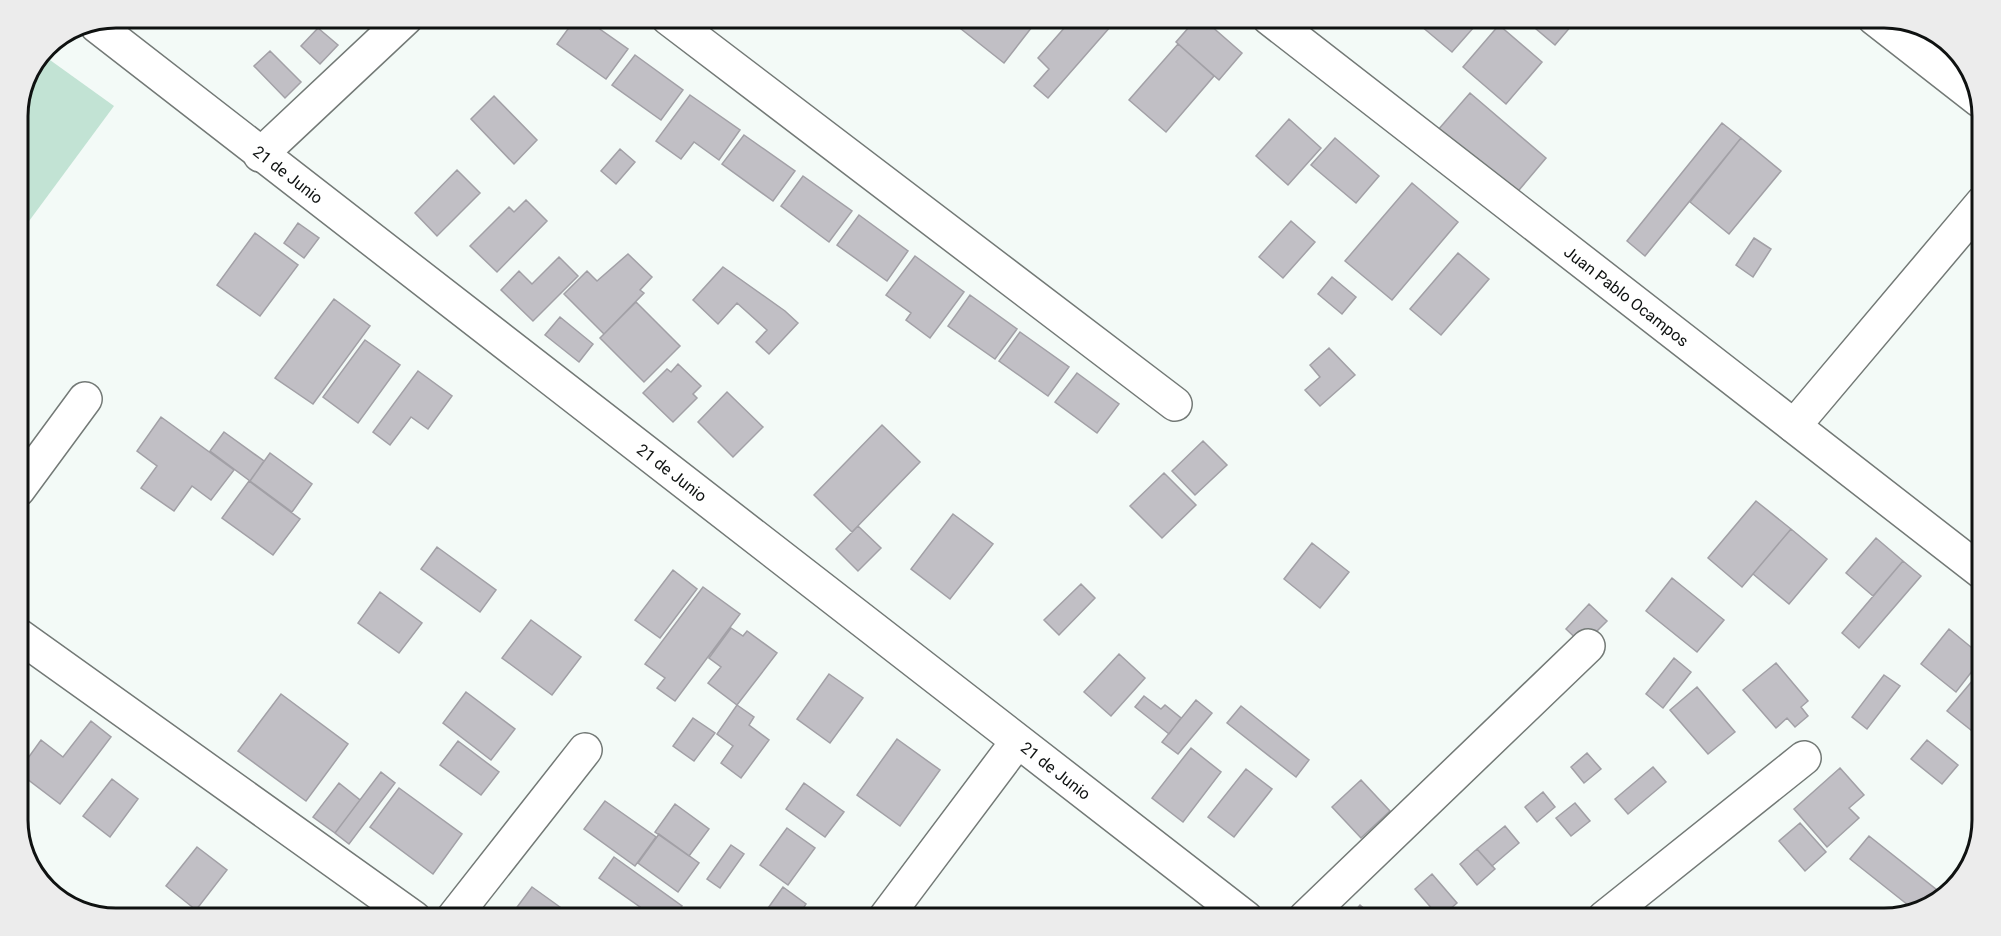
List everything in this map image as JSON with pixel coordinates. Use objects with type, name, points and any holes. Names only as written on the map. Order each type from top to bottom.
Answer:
[{"type":"street","points":[[260,155],[395,28]]},
{"type":"street","points":[[681,28],[1175,404]]},
{"type":"street","name":"Juan Pablo Ocampos","points":[[1282,28],[1972,564]]},
{"type":"street","points":[[1887,28],[1969,92]]},
{"type":"street","name":"21 de Junio","points":[[102,30],[260,155],[1233,908]]},
{"type":"street","points":[[1794,426],[1972,215]]},
{"type":"street","points":[[29,475],[86,399]]},
{"type":"street","points":[[29,643],[400,908]]},
{"type":"street","points":[[1315,908],[1588,646]]},
{"type":"street","points":[[892,908],[1017,742]]},
{"type":"street","points":[[461,908],[585,750]]},
{"type":"street","points":[[1616,908],[1804,758]]},
{"type":"green space","points":[[50,60],[114,106],[29,221],[30,99],[43,68]]},
{"type":"building","points":[[318,28],[338,45],[320,64],[301,46]]},
{"type":"building","points":[[569,28],[598,28],[628,49],[606,79],[557,44]]},
{"type":"building","points":[[960,28],[1031,28],[1004,63]]},
{"type":"building","points":[[1064,28],[1109,28],[1048,98],[1034,86],[1049,69],[1038,58]]},
{"type":"building","points":[[1188,28],[1213,28],[1242,53],[1219,80],[1176,42]]},
{"type":"building","points":[[1423,28],[1473,28],[1452,52]]},
{"type":"building","points":[[1496,28],[1502,28],[1542,62],[1506,104],[1463,67]]},
{"type":"building","points":[[1535,28],[1569,28],[1555,45]]},
{"type":"building","points":[[1178,44],[1214,76],[1166,132],[1129,100]]},
{"type":"building","points":[[270,51],[301,82],[285,98],[254,66]]},
{"type":"building","points":[[635,55],[683,90],[661,120],[612,85]]},
{"type":"building","points":[[1470,93],[1546,158],[1514,196],[1438,130]]},
{"type":"building","points":[[690,95],[740,130],[719,160],[694,142],[681,159],[656,141]]},
{"type":"building","points":[[494,96],[537,140],[514,164],[471,119]]},
{"type":"building","points":[[1289,119],[1321,148],[1288,185],[1256,156]]},
{"type":"building","points":[[1722,123],[1741,138],[1645,256],[1627,241]]},
{"type":"building","points":[[744,135],[795,171],[773,201],[722,164]]},
{"type":"building","points":[[1335,138],[1379,176],[1356,203],[1311,165]]},
{"type":"building","points":[[1741,138],[1781,171],[1729,234],[1690,202]]},
{"type":"building","points":[[620,149],[635,162],[616,184],[601,171]]},
{"type":"building","points":[[457,170],[480,193],[437,236],[415,213]]},
{"type":"building","points":[[803,176],[852,211],[829,242],[781,206]]},
{"type":"building","points":[[1412,183],[1458,222],[1392,300],[1345,261]]},
{"type":"building","points":[[526,200],[547,221],[497,272],[470,246],[509,207],[514,212]]},
{"type":"building","points":[[859,215],[908,251],[887,281],[837,245]]},
{"type":"building","points":[[1291,221],[1315,242],[1283,278],[1259,257]]},
{"type":"building","points":[[298,223],[319,238],[304,258],[284,243]]},
{"type":"building","points":[[255,233],[298,265],[260,316],[217,285]]},
{"type":"building","points":[[1754,238],[1771,249],[1753,277],[1736,265]]},
{"type":"building","points":[[1458,253],[1489,279],[1441,335],[1410,309]]},
{"type":"building","points":[[628,254],[652,277],[640,290],[644,293],[604,334],[564,294],[587,271],[597,281]]},
{"type":"building","points":[[915,256],[964,292],[930,338],[906,320],[911,313],[886,295]]},
{"type":"building","points":[[559,257],[578,276],[533,321],[501,290],[519,271],[532,284]]},
{"type":"building","points":[[723,267],[785,311],[798,323],[769,354],[756,342],[767,330],[737,303],[718,324],[693,300]]},
{"type":"building","points":[[1332,277],[1356,297],[1342,314],[1318,294]]},
{"type":"building","points":[[970,295],[1017,329],[995,359],[948,326]]},
{"type":"building","points":[[334,299],[370,326],[313,404],[275,378]]},
{"type":"building","points":[[636,302],[680,346],[644,382],[600,338]]},
{"type":"building","points":[[560,317],[593,344],[579,362],[545,335]]},
{"type":"building","points":[[1020,332],[1069,367],[1048,396],[999,361]]},
{"type":"building","points":[[365,340],[400,365],[358,423],[323,397]]},
{"type":"building","points":[[1329,348],[1355,375],[1320,406],[1305,390],[1320,377],[1310,365]]},
{"type":"building","points":[[678,364],[701,386],[693,394],[697,398],[673,422],[643,393],[667,369],[671,372]]},
{"type":"building","points":[[418,371],[452,396],[428,429],[411,417],[390,445],[373,432]]},
{"type":"building","points":[[1077,373],[1119,404],[1097,433],[1055,402]]},
{"type":"building","points":[[727,392],[763,427],[733,457],[698,422]]},
{"type":"building","points":[[161,417],[234,470],[211,500],[192,486],[174,511],[141,488],[157,466],[137,451]]},
{"type":"building","points":[[882,425],[920,462],[852,532],[814,495]]},
{"type":"building","points":[[224,432],[264,461],[250,481],[210,451]]},
{"type":"building","points":[[1203,441],[1227,465],[1195,495],[1172,471]]},
{"type":"building","points":[[270,453],[312,484],[292,512],[250,481]]},
{"type":"building","points":[[1164,473],[1196,505],[1162,538],[1130,506]]},
{"type":"building","points":[[249,481],[300,519],[273,555],[222,518]]},
{"type":"building","points":[[1756,501],[1791,529],[1742,587],[1708,558]]},
{"type":"building","points":[[953,514],[993,544],[950,599],[911,569]]},
{"type":"building","points":[[858,526],[881,548],[858,571],[836,549]]},
{"type":"building","points":[[1791,529],[1827,559],[1789,604],[1753,574]]},
{"type":"building","points":[[1876,538],[1903,561],[1873,596],[1846,573]]},
{"type":"building","points":[[1312,543],[1349,572],[1320,608],[1284,579]]},
{"type":"building","points":[[437,547],[496,590],[480,612],[421,569]]},
{"type":"building","points":[[1903,561],[1921,576],[1859,648],[1842,633]]},
{"type":"building","points":[[673,570],[697,589],[660,638],[635,620]]},
{"type":"building","points":[[1672,578],[1724,620],[1697,652],[1646,611]]},
{"type":"building","points":[[1081,584],[1095,598],[1059,635],[1044,620]]},
{"type":"building","points":[[703,587],[740,614],[675,701],[657,688],[665,678],[645,664]]},
{"type":"building","points":[[380,592],[422,623],[399,653],[358,623]]},
{"type":"building","points":[[1589,604],[1607,621],[1583,645],[1566,629]]},
{"type":"building","points":[[531,620],[581,657],[552,695],[502,658]]},
{"type":"building","points":[[731,628],[743,636],[747,631],[777,653],[737,705],[708,683],[721,667],[709,658]]},
{"type":"building","points":[[1949,629],[1972,648],[1972,671],[1956,692],[1921,664]]},
{"type":"building","points":[[1119,654],[1145,678],[1111,716],[1084,692]]},
{"type":"building","points":[[1674,658],[1691,672],[1663,708],[1646,694]]},
{"type":"building","points":[[1776,663],[1808,701],[1801,707],[1808,716],[1795,727],[1787,718],[1776,728],[1743,690]]},
{"type":"building","points":[[829,674],[863,698],[830,743],[797,719]]},
{"type":"building","points":[[1884,675],[1900,686],[1867,729],[1852,717]]},
{"type":"building","points":[[1972,681],[1972,731],[1947,711]]},
{"type":"building","points":[[1697,687],[1735,732],[1708,754],[1670,710]]},
{"type":"building","points":[[466,692],[515,729],[491,760],[443,723]]},
{"type":"building","points":[[281,694],[348,744],[306,801],[238,751]]},
{"type":"building","points":[[1144,696],[1161,709],[1165,705],[1181,718],[1169,734],[1135,707]]},
{"type":"building","points":[[1196,700],[1212,713],[1178,754],[1162,742]]},
{"type":"building","points":[[737,705],[754,717],[749,725],[769,740],[741,778],[721,763],[733,746],[717,734]]},
{"type":"building","points":[[1241,706],[1309,760],[1296,777],[1227,723]]},
{"type":"building","points":[[693,718],[715,733],[694,761],[673,746]]},
{"type":"building","points":[[91,721],[111,737],[60,804],[29,780],[29,757],[41,740],[63,757]]},
{"type":"building","points":[[897,739],[940,770],[900,826],[857,795]]},
{"type":"building","points":[[1927,740],[1958,765],[1942,784],[1911,759]]},
{"type":"building","points":[[458,741],[499,772],[481,795],[440,765]]},
{"type":"building","points":[[1191,748],[1221,772],[1183,822],[1152,798]]},
{"type":"building","points":[[1587,753],[1601,769],[1584,783],[1571,767]]},
{"type":"building","points":[[1653,767],[1666,782],[1628,814],[1615,799]]},
{"type":"building","points":[[1840,768],[1864,795],[1849,808],[1859,818],[1827,847],[1794,809]]},
{"type":"building","points":[[1246,769],[1272,789],[1234,837],[1208,817]]},
{"type":"building","points":[[381,772],[395,783],[349,844],[335,833]]},
{"type":"building","points":[[112,779],[138,799],[110,837],[83,816]]},
{"type":"building","points":[[1361,780],[1390,811],[1361,838],[1332,807]]},
{"type":"building","points":[[339,783],[360,800],[335,833],[313,817]]},
{"type":"building","points":[[804,783],[844,812],[825,837],[786,809]]},
{"type":"building","points":[[399,788],[462,834],[433,874],[370,827]]},
{"type":"building","points":[[1543,792],[1555,807],[1537,822],[1525,807]]},
{"type":"building","points":[[605,801],[656,837],[635,866],[584,829]]},
{"type":"building","points":[[1575,803],[1590,821],[1571,836],[1556,818]]},
{"type":"building","points":[[675,804],[709,829],[689,856],[655,832]]},
{"type":"building","points":[[1800,823],[1826,852],[1805,871],[1779,841]]},
{"type":"building","points":[[1505,826],[1519,843],[1492,866],[1477,849]]},
{"type":"building","points":[[787,828],[815,848],[788,885],[760,865]]},
{"type":"building","points":[[659,834],[699,863],[678,892],[638,863]]},
{"type":"building","points":[[1869,836],[1937,890],[1908,905],[1850,859]]},
{"type":"building","points":[[731,845],[744,854],[720,888],[707,879]]},
{"type":"building","points":[[197,847],[227,870],[198,908],[194,908],[166,886]]},
{"type":"building","points":[[1477,849],[1495,869],[1477,885],[1460,864]]},
{"type":"building","points":[[614,857],[682,906],[680,908],[641,908],[599,878]]},
{"type":"building","points":[[1432,874],[1457,903],[1451,908],[1431,908],[1415,889]]},
{"type":"building","points":[[532,887],[561,908],[516,908]]},
{"type":"building","points":[[783,887],[806,904],[803,908],[768,908]]}]
